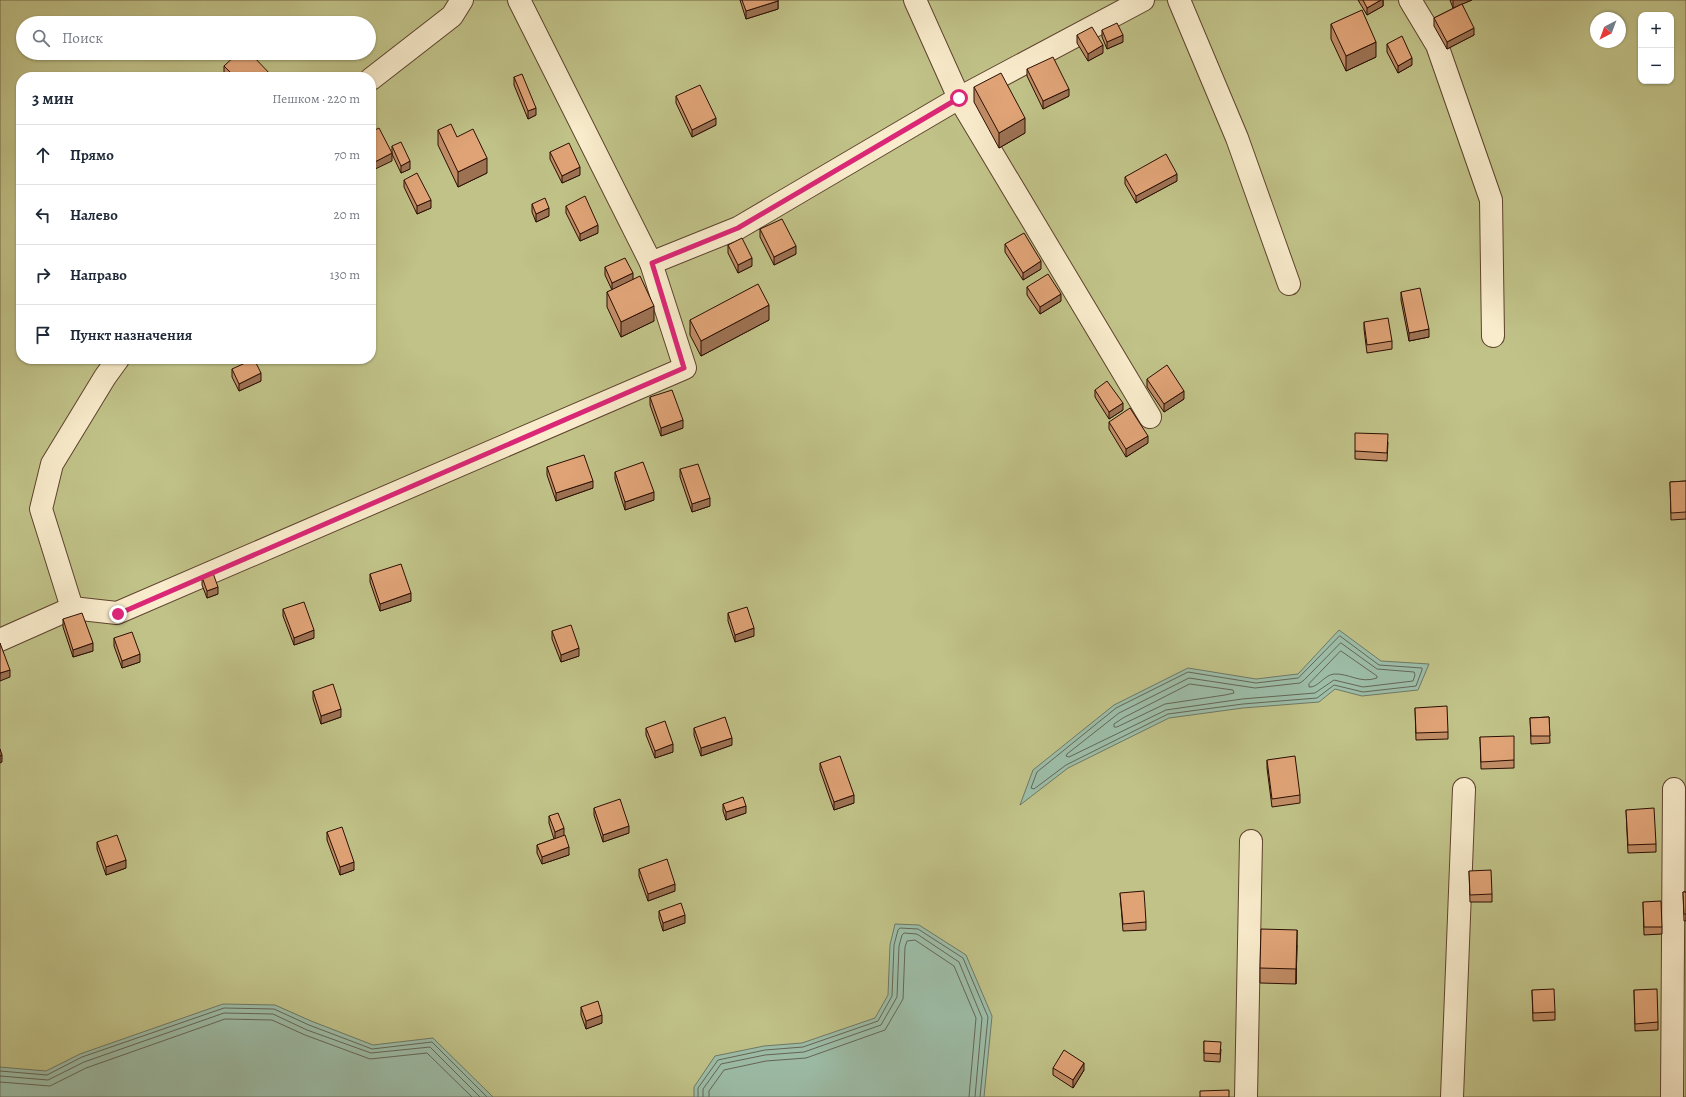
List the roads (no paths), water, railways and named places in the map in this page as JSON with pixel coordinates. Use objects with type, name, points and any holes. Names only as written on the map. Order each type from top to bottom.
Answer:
[{"type":"lane","points":[[376,75],[452,16],[462,0]]},
{"type":"lane","points":[[0,640],[72,608],[118,614],[684,368],[652,263],[519,0]]},
{"type":"lane","points":[[915,0],[959,98],[1150,417]]},
{"type":"lane","points":[[652,263],[738,228],[959,98],[1143,0]]},
{"type":"lane","points":[[1179,0],[1237,138],[1289,284]]},
{"type":"lane","points":[[1410,0],[1437,45],[1491,200],[1493,336]]},
{"type":"lane","points":[[72,608],[40,509],[52,464],[114,364]]},
{"type":"lane","points":[[1452,1097],[1464,789]]},
{"type":"lane","points":[[1672,1097],[1674,789]]},
{"type":"lane","points":[[1246,1097],[1250,841]]},
{"type":"water","points":[[1339,630],[1381,661],[1429,664],[1418,690],[1362,696],[1335,689],[1319,702],[1243,708],[1169,718],[1068,768],[1020,805],[1033,770],[1114,705],[1188,668],[1256,679],[1298,674]]},
{"type":"water","points":[[895,924],[919,925],[966,955],[992,1016],[984,1097],[694,1097],[694,1087],[715,1056],[764,1046],[802,1043],[875,1018],[888,995],[890,945]]},
{"type":"water","points":[[223,1004],[275,1005],[311,1021],[373,1045],[433,1038],[493,1097],[0,1097],[0,1067],[46,1071],[80,1054]]}]
